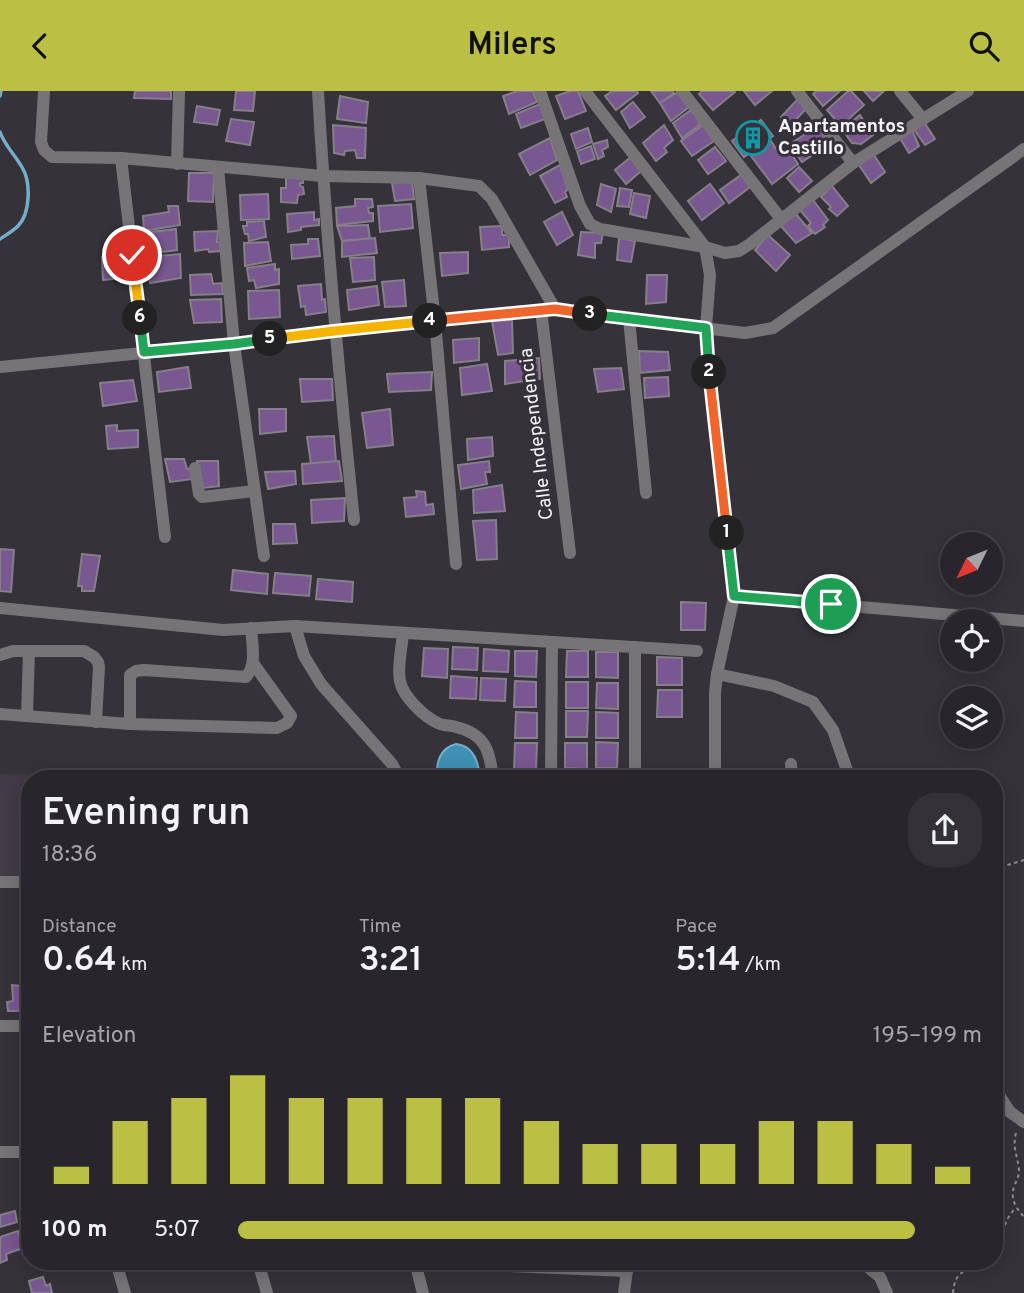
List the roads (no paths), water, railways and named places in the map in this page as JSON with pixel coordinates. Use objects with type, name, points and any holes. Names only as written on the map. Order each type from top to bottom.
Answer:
[{"type":"street","points":[[44,91],[41,142],[44,150],[52,157],[121,158],[323,176],[419,178],[479,186],[492,199],[548,309]]},
{"type":"street","points":[[177,164],[179,91]]},
{"type":"street","points":[[318,91],[334,331],[354,520]]},
{"type":"street","points":[[540,91],[580,206],[590,224],[600,229],[705,247],[725,253],[739,251],[750,244],[853,163],[968,91]]},
{"type":"street","points":[[585,91],[705,247],[710,275],[706,328],[734,596],[717,674],[715,770]]},
{"type":"street","points":[[682,91],[781,219]]},
{"type":"street","points":[[797,91],[853,163]]},
{"type":"street","points":[[900,91],[922,118]]},
{"type":"street","points":[[0,367],[548,309],[745,333],[773,328],[1024,149]]},
{"type":"street","points":[[121,158],[165,537]]},
{"type":"street","points":[[218,167],[234,344],[264,556]]},
{"type":"street","points":[[419,178],[435,321],[456,564]]},
{"type":"street","name":"Calle Independencia","points":[[548,309],[570,553]]},
{"type":"street","points":[[629,319],[646,493]]},
{"type":"street","points":[[195,468],[199,494],[202,497],[254,491]]},
{"type":"street","points":[[734,596],[1024,621]]},
{"type":"street","points":[[0,608],[223,630],[295,626],[697,651]]},
{"type":"street","points":[[295,626],[304,656],[321,684],[395,770]]},
{"type":"street","points":[[130,724],[130,675],[136,671],[246,677],[253,663],[251,628]]},
{"type":"street","points":[[403,633],[400,681],[410,701],[439,724],[472,732],[488,749],[492,770]]},
{"type":"street","points":[[551,770],[552,642]]},
{"type":"street","points":[[635,647],[635,770]]},
{"type":"street","points":[[0,655],[13,651],[84,650],[94,657],[99,667],[96,722]]},
{"type":"street","points":[[27,716],[29,651]]},
{"type":"street","points":[[0,714],[130,724],[277,729],[287,723],[291,716],[253,663]]},
{"type":"street","points":[[717,674],[774,686],[813,702],[834,730],[847,770]]},
{"type":"street","points":[[791,764],[791,770]]},
{"type":"street","points":[[0,882],[21,882]]},
{"type":"street","points":[[0,1026],[21,1026]]},
{"type":"street","points":[[1003,1101],[1010,1112],[1023,1122]]},
{"type":"street","points":[[0,1152],[21,1152]]},
{"type":"street","points":[[118,1270],[125,1293]]},
{"type":"street","points":[[260,1270],[267,1293]]},
{"type":"street","points":[[417,1270],[423,1293]]},
{"type":"street","points":[[624,1293],[627,1270]]},
{"type":"street","points":[[872,1270],[880,1277],[887,1293]]},
{"type":"water","points":[[456,744],[467,748],[474,756],[478,770],[437,770],[442,753]]},
{"type":"waterway","points":[[0,96],[1,91]]},
{"type":"waterway","points":[[0,132],[26,175],[28,190],[27,207],[22,221],[0,239]]},
{"type":"place","name":"Apartamentos Castillo","points":[[753,138]]}]
